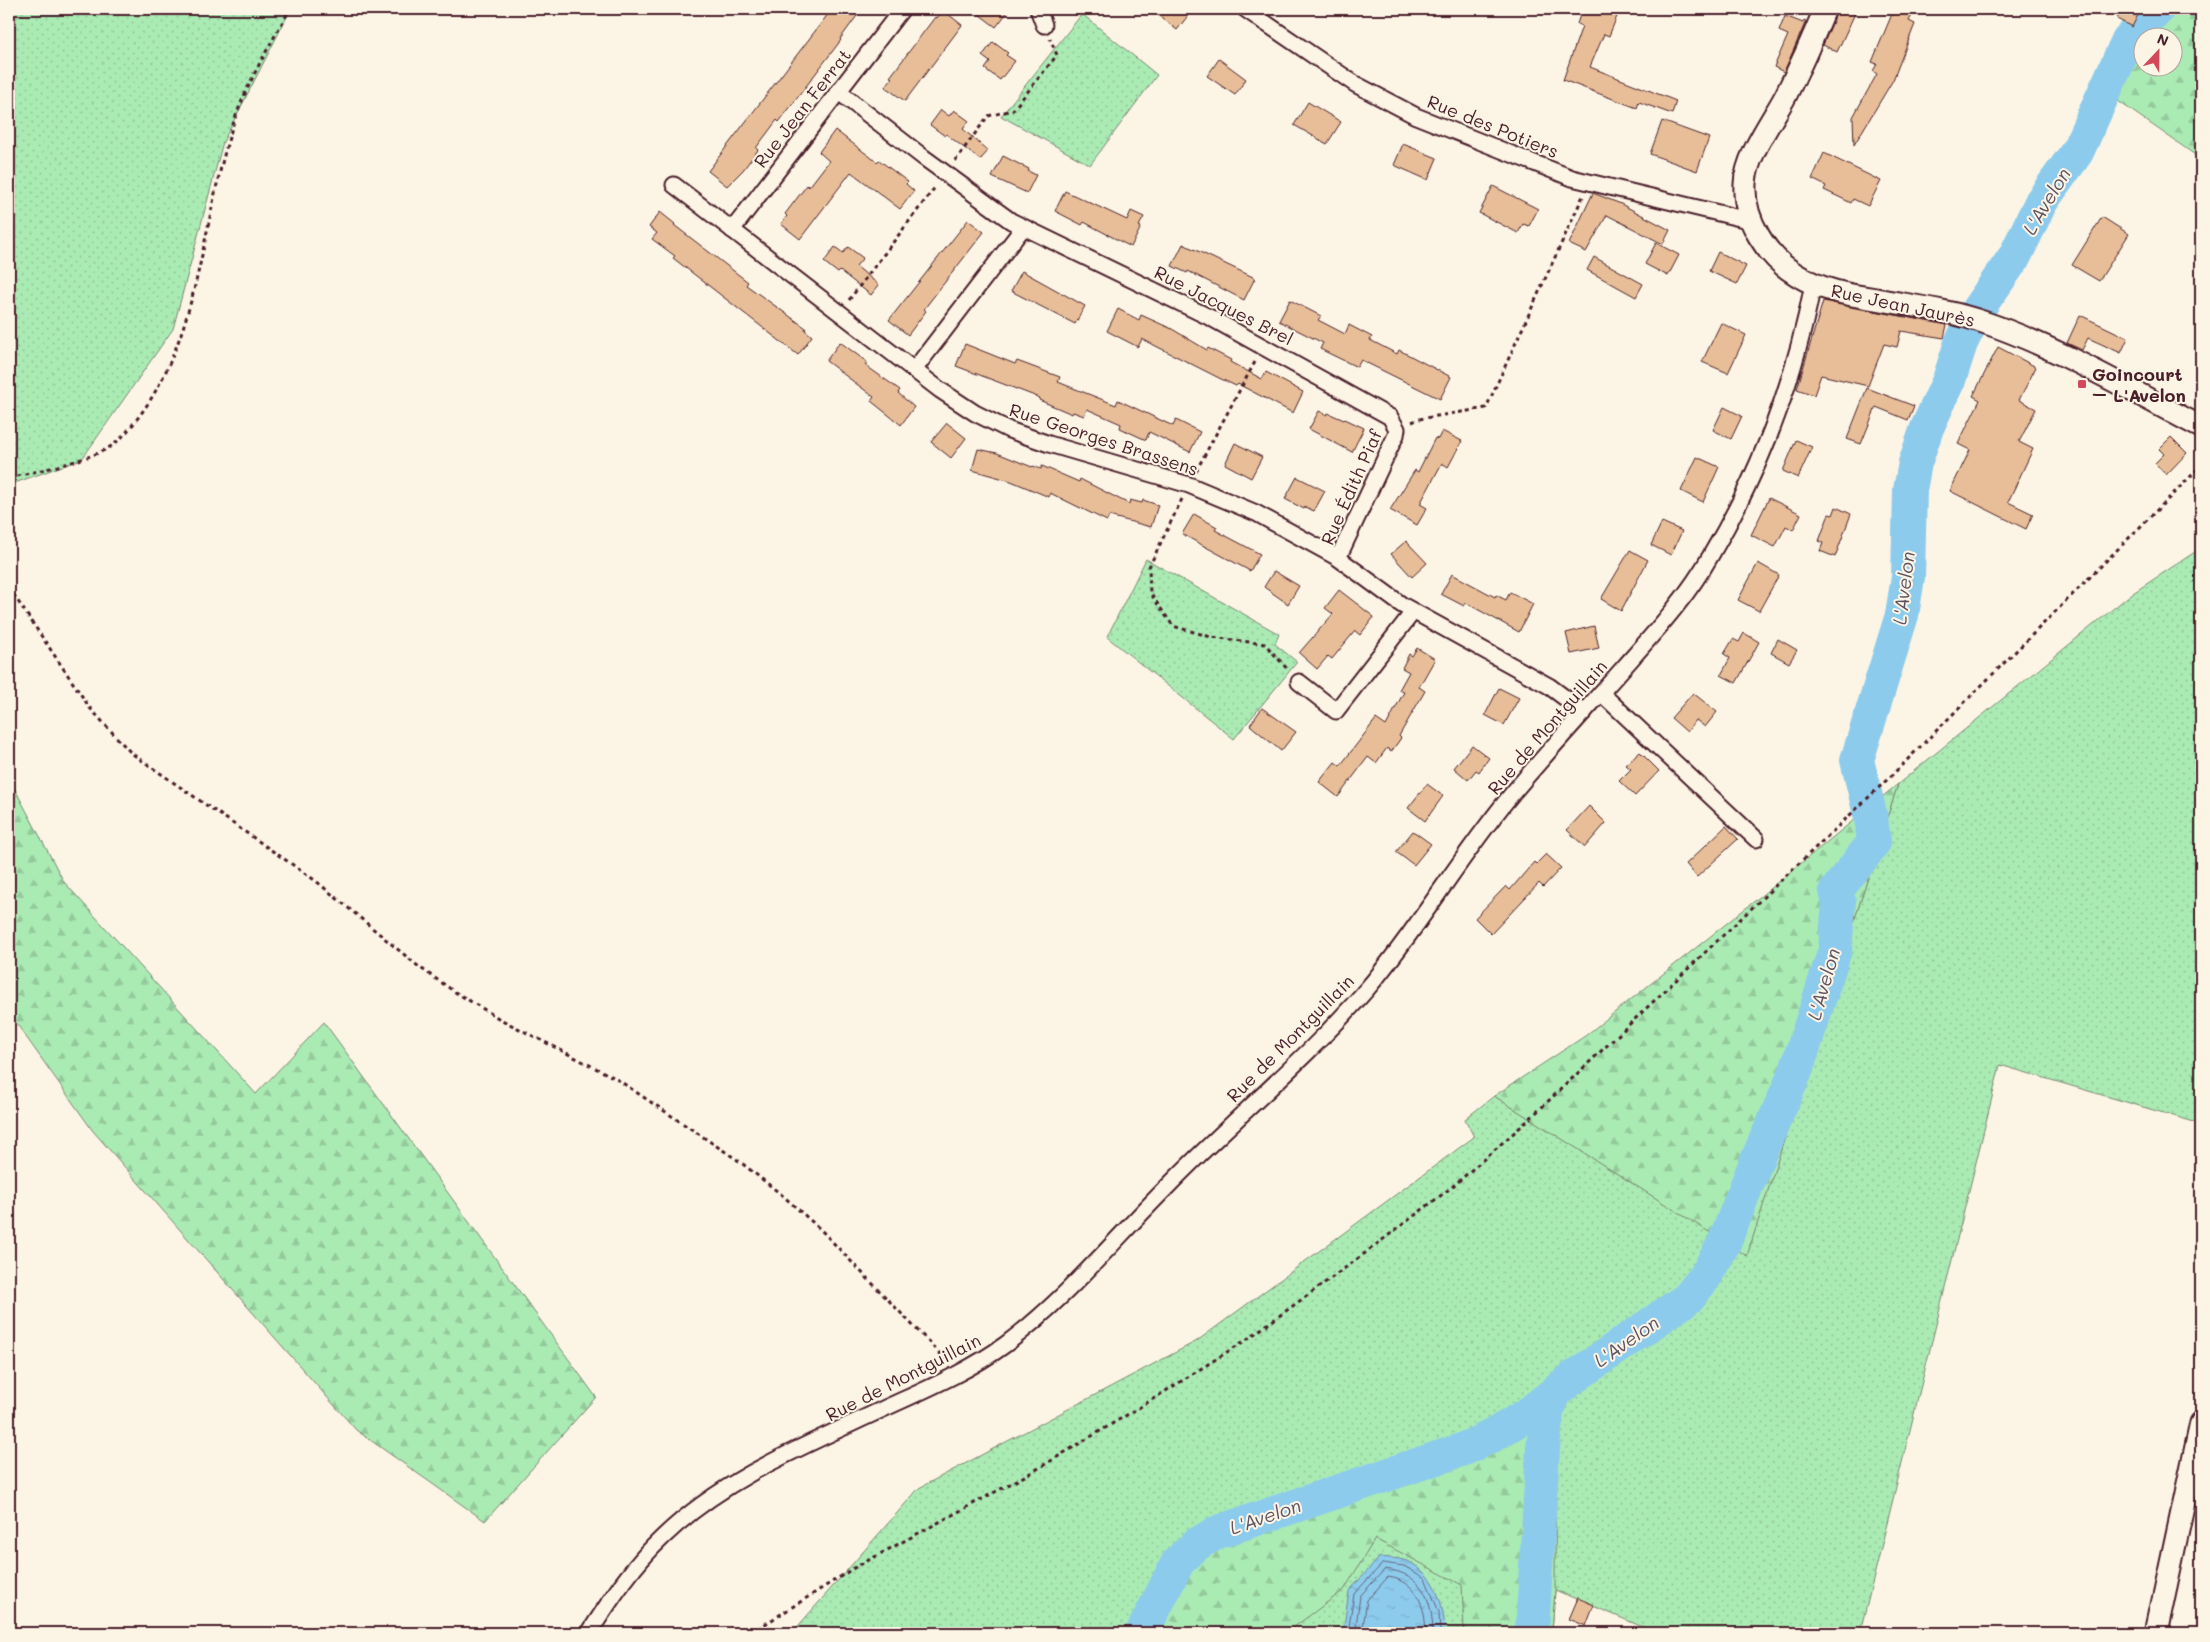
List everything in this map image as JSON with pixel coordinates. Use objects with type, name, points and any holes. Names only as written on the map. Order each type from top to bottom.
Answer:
[{"type":"street","name":"Rue Jean Ferrat","points":[[732,230],[902,9]]},
{"type":"street","points":[[1038,9],[1044,25]]},
{"type":"street","name":"Rue des Potiers","points":[[1245,9],[1355,84],[1390,104],[1521,159],[1589,183],[1752,221]]},
{"type":"street","name":"Rue Jean Jaurès","points":[[1825,9],[1786,95],[1748,169],[1745,184],[1752,221],[1765,245],[1776,258],[1786,268],[1814,284],[1843,294],[1954,314],[1985,322],[2065,357],[2201,427]]},
{"type":"street","name":"Rue Jacques Brel","points":[[839,92],[980,200],[1023,228],[1172,298],[1264,346],[1385,412],[1395,423],[1397,429]]},
{"type":"street","points":[[674,185],[732,230]]},
{"type":"street","points":[[914,370],[1023,228]]},
{"type":"street","name":"Rue Georges Brassens","points":[[732,230],[958,403],[1009,430],[1049,444],[1189,485],[1256,513],[1338,558]]},
{"type":"street","name":"Rue de Montguillain","points":[[589,1633],[619,1587],[641,1560],[664,1536],[703,1503],[804,1446],[958,1373],[1001,1347],[1041,1316],[1172,1182],[1328,1031],[1382,970],[1463,856],[1504,804],[1680,602],[1710,558],[1757,464],[1785,394],[1804,329],[1814,284]]},
{"type":"street","name":"Rue Édith Piaf","points":[[1397,429],[1393,443],[1338,558],[1413,612],[1549,686],[1584,712]]},
{"type":"street","points":[[1298,682],[1336,711],[1413,612]]},
{"type":"street","points":[[1601,693],[1756,839]]},
{"type":"street","points":[[2156,1633],[2201,1423]]},
{"type":"path","points":[[9,478],[92,454],[114,444],[135,422],[166,374],[178,344],[235,118],[244,96],[290,9]]},
{"type":"path","points":[[1397,429],[1419,419],[1486,408],[1589,183]]},
{"type":"path","points":[[1264,346],[1189,485],[1149,567],[1150,593],[1173,626],[1211,637],[1265,644],[1298,682]]},
{"type":"path","points":[[751,1633],[854,1568],[1034,1471],[1246,1340],[1452,1187],[1525,1123],[1891,776],[2201,466]]},
{"type":"path","points":[[9,588],[90,708],[131,753],[147,766],[302,871],[419,967],[455,992],[500,1019],[615,1078],[739,1161],[782,1195],[820,1229],[958,1373]]},
{"type":"green space","points":[[9,9],[291,9],[223,142],[173,329],[82,459],[9,485]]},
{"type":"green space","points":[[2165,9],[2201,9],[2201,159],[2105,92],[2132,54],[2132,78],[2182,78],[2182,28],[2151,28]]},
{"type":"green space","points":[[1082,14],[1157,75],[1090,165],[1001,116]]},
{"type":"green space","points":[[2201,548],[2201,1124],[2000,1065],[1860,1633],[1657,1633],[1555,1590],[1552,1633],[792,1633],[919,1488],[1197,1341],[1474,1137],[1465,1119],[1494,1096],[1747,1255],[1898,784],[2130,595]]},
{"type":"green space","points":[[1146,559],[1279,634],[1275,644],[1297,662],[1234,739],[1107,637]]},
{"type":"green space","points":[[9,778],[64,882],[256,1094],[324,1022],[596,1397],[485,1521],[356,1430],[93,1131],[9,1013]]},
{"type":"green space","points":[[1898,784],[1747,1256],[1494,1096],[1585,1036]]},
{"type":"green space","points":[[1556,1420],[1555,1590],[1552,1633],[1476,1633],[1464,1629],[1462,1585],[1375,1539],[1344,1590],[1286,1633],[1149,1633],[1204,1529],[1371,1475]]},
{"type":"water","points":[[1380,1557],[1407,1561],[1417,1567],[1432,1582],[1443,1611],[1445,1633],[1343,1633],[1349,1591]]},
{"type":"building","points":[[832,9],[862,9],[779,122],[777,120],[756,148],[758,150],[743,170],[727,186],[708,171]]},
{"type":"building","points":[[972,9],[1010,9],[996,27]]},
{"type":"building","points":[[1151,9],[1193,9],[1177,30]]},
{"type":"building","points":[[1582,9],[1620,9],[1609,36],[1604,34],[1590,67],[1676,101],[1672,114],[1639,102],[1637,108],[1563,80],[1582,26],[1577,24]]},
{"type":"building","points":[[1838,9],[1857,9],[1837,52],[1823,45]]},
{"type":"building","points":[[1897,9],[1915,9],[1909,21],[1915,24],[1893,80],[1854,145],[1853,117],[1877,74],[1873,71],[1877,64],[1872,62],[1892,14],[1894,15]]},
{"type":"building","points":[[2122,9],[2131,9],[2139,13],[2132,27],[2117,19]]},
{"type":"building","points":[[943,10],[962,25],[905,101],[885,87],[892,78],[890,77],[935,17],[937,18]]},
{"type":"building","points":[[1785,16],[1803,23],[1804,20],[1806,21],[1784,72],[1774,67],[1788,35],[1779,31]]},
{"type":"building","points":[[993,42],[1015,61],[1000,80],[985,69],[990,62],[982,56]]},
{"type":"building","points":[[1219,59],[1246,79],[1235,95],[1207,76]]},
{"type":"building","points":[[1308,102],[1341,122],[1327,144],[1294,125]]},
{"type":"building","points":[[941,110],[949,116],[954,110],[969,121],[963,129],[988,151],[980,160],[946,134],[945,136],[930,125]]},
{"type":"building","points":[[1662,121],[1709,138],[1697,171],[1650,154]]},
{"type":"building","points":[[835,130],[877,162],[879,160],[908,182],[906,184],[914,191],[900,209],[851,172],[800,239],[781,224],[787,216],[785,214],[807,185],[809,187],[829,161],[819,152]]},
{"type":"building","points":[[1403,144],[1437,158],[1428,180],[1394,165]]},
{"type":"building","points":[[1824,153],[1881,181],[1868,206],[1853,199],[1851,203],[1824,190],[1826,186],[1812,179]]},
{"type":"building","points":[[1003,156],[1029,169],[1028,171],[1036,175],[1027,193],[992,177]]},
{"type":"building","points":[[1493,186],[1538,209],[1529,226],[1523,224],[1518,233],[1479,213]]},
{"type":"building","points":[[1065,191],[1127,220],[1131,211],[1144,217],[1131,247],[1084,222],[1082,225],[1055,211]]},
{"type":"building","points":[[1593,193],[1621,204],[1670,230],[1663,244],[1607,215],[1586,252],[1569,244]]},
{"type":"building","points":[[660,212],[748,282],[746,285],[806,328],[805,330],[812,336],[798,355],[673,258],[675,256],[652,239],[657,233],[649,227]]},
{"type":"building","points":[[2102,217],[2129,234],[2099,281],[2072,265]]},
{"type":"building","points":[[968,220],[984,232],[924,309],[926,311],[908,335],[889,320]]},
{"type":"building","points":[[1656,243],[1679,255],[1668,276],[1645,264]]},
{"type":"building","points":[[1183,244],[1255,278],[1244,300],[1188,271],[1187,273],[1172,266]]},
{"type":"building","points":[[835,247],[843,253],[848,247],[863,258],[856,266],[879,285],[871,295],[840,271],[838,273],[824,262]]},
{"type":"building","points":[[1718,252],[1746,266],[1737,284],[1709,271]]},
{"type":"building","points":[[1594,257],[1643,284],[1636,297],[1587,270]]},
{"type":"building","points":[[1022,271],[1085,306],[1075,324],[1011,291]]},
{"type":"building","points":[[1290,300],[1321,316],[1318,320],[1345,334],[1349,325],[1372,337],[1370,340],[1397,354],[1399,350],[1451,377],[1440,399],[1361,360],[1357,367],[1320,349],[1323,343],[1279,321]]},
{"type":"building","points":[[1823,301],[1947,325],[1944,338],[1901,331],[1897,347],[1884,344],[1868,386],[1821,375],[1814,395],[1797,389]]},
{"type":"building","points":[[1118,309],[1139,320],[1141,315],[1172,329],[1207,350],[1208,348],[1231,360],[1230,362],[1262,379],[1266,372],[1303,392],[1293,413],[1238,384],[1236,386],[1221,379],[1142,339],[1138,347],[1107,331]]},
{"type":"building","points":[[2080,315],[2128,338],[2121,353],[2088,338],[2082,350],[2067,343]]},
{"type":"building","points":[[1721,323],[1746,335],[1728,373],[1702,362]]},
{"type":"building","points":[[840,342],[867,362],[865,365],[900,390],[898,393],[914,407],[901,425],[871,401],[874,397],[826,361]]},
{"type":"building","points":[[965,344],[1015,364],[1017,361],[1060,377],[1058,382],[1116,405],[1118,400],[1173,426],[1176,420],[1200,432],[1190,452],[1149,432],[1146,440],[1120,428],[1121,424],[1087,409],[1084,416],[1073,412],[1072,414],[1039,400],[1040,398],[956,366]]},
{"type":"building","points":[[1998,347],[2036,367],[2019,400],[2036,409],[2019,442],[2033,449],[2008,502],[2033,514],[2026,529],[1950,491],[1970,450],[1958,444],[1980,400],[1973,396]]},
{"type":"building","points":[[1867,388],[1914,406],[1908,420],[1876,407],[1861,444],[1847,439]]},
{"type":"building","points":[[1724,407],[1742,416],[1731,439],[1713,430]]},
{"type":"building","points":[[1319,411],[1345,419],[1364,428],[1352,452],[1309,429]]},
{"type":"building","points":[[947,423],[966,438],[951,458],[931,442]]},
{"type":"building","points":[[1442,431],[1462,441],[1448,467],[1442,463],[1420,504],[1427,508],[1417,525],[1390,510],[1415,470],[1418,472],[1435,438],[1438,439]]},
{"type":"building","points":[[2171,437],[2187,453],[2166,475],[2155,463],[2164,454],[2159,449]]},
{"type":"building","points":[[1796,440],[1812,447],[1798,478],[1783,471]]},
{"type":"building","points":[[1235,443],[1262,457],[1251,478],[1225,464]]},
{"type":"building","points":[[978,449],[997,453],[1032,467],[1041,469],[1042,466],[1079,482],[1080,479],[1129,504],[1130,500],[1142,503],[1143,500],[1158,505],[1151,527],[1109,516],[1107,521],[1050,493],[1049,497],[1011,481],[972,470]]},
{"type":"building","points":[[1697,457],[1719,467],[1703,502],[1681,491]]},
{"type":"building","points":[[1297,477],[1325,491],[1314,511],[1305,507],[1304,509],[1285,499]]},
{"type":"building","points":[[1769,498],[1801,514],[1793,530],[1786,526],[1775,547],[1751,535]]},
{"type":"building","points":[[1836,507],[1851,514],[1835,557],[1820,551],[1823,543],[1819,541],[1829,514],[1833,515]]},
{"type":"building","points":[[1194,514],[1217,527],[1215,530],[1260,554],[1250,571],[1182,534]]},
{"type":"building","points":[[1662,522],[1682,531],[1671,555],[1651,545]]},
{"type":"building","points":[[1406,541],[1427,563],[1412,577],[1391,554]]},
{"type":"building","points":[[1630,550],[1648,560],[1621,611],[1601,599]]},
{"type":"building","points":[[1758,563],[1779,575],[1759,611],[1738,600]]},
{"type":"building","points":[[1274,571],[1299,586],[1288,604],[1264,587]]},
{"type":"building","points":[[1452,574],[1495,597],[1496,595],[1506,600],[1510,592],[1533,604],[1519,632],[1466,603],[1464,606],[1441,594]]},
{"type":"building","points":[[1339,590],[1374,617],[1360,635],[1355,631],[1332,659],[1328,656],[1317,669],[1299,653],[1333,614],[1325,608]]},
{"type":"building","points":[[1594,626],[1599,648],[1571,654],[1566,633]]},
{"type":"building","points":[[1744,633],[1759,642],[1736,683],[1721,675],[1730,658],[1724,654],[1733,639],[1739,642]]},
{"type":"building","points":[[1778,639],[1797,650],[1789,663],[1771,653]]},
{"type":"building","points":[[1417,648],[1435,659],[1419,687],[1425,691],[1399,736],[1401,738],[1391,752],[1387,748],[1376,763],[1368,757],[1338,797],[1319,782],[1335,762],[1340,766],[1376,719],[1386,726],[1404,692],[1399,690],[1409,672],[1402,668],[1409,654],[1412,656]]},
{"type":"building","points":[[1499,688],[1519,698],[1504,725],[1485,715]]},
{"type":"building","points":[[1693,693],[1717,712],[1705,727],[1696,720],[1687,732],[1671,718]]},
{"type":"building","points":[[1262,708],[1296,732],[1281,751],[1250,725]]},
{"type":"building","points":[[1472,745],[1489,758],[1479,772],[1476,770],[1468,780],[1454,768]]},
{"type":"building","points":[[1640,752],[1659,771],[1635,796],[1619,781],[1631,769],[1626,765]]},
{"type":"building","points":[[1427,784],[1443,796],[1425,821],[1408,808]]},
{"type":"building","points":[[1589,806],[1606,823],[1585,847],[1567,830]]},
{"type":"building","points":[[1726,826],[1738,839],[1697,877],[1686,864]]},
{"type":"building","points":[[1413,831],[1431,844],[1414,865],[1396,852]]},
{"type":"building","points":[[1546,854],[1561,868],[1543,887],[1539,883],[1491,934],[1475,918],[1506,886],[1510,890],[1534,862],[1536,864]]},
{"type":"building","points":[[1578,1598],[1594,1605],[1586,1626],[1569,1619]]},
{"type":"waterway","name":"L'Avelon","points":[[1142,1633],[1178,1562],[1197,1544],[1218,1532],[1464,1449],[1492,1436],[1528,1414],[1574,1377],[1687,1299],[1705,1277],[1724,1243],[1756,1162],[1796,1071],[1835,950],[1839,902],[1836,891],[1874,842],[1871,818],[1857,760],[1902,615],[1908,577],[1910,490],[1915,463],[1927,428],[1949,380],[1961,343],[1978,309],[2015,256],[2041,202],[2077,152],[2128,40],[2158,9]]},
{"type":"waterway","points":[[1532,1633],[1543,1448],[1547,1412],[1555,1393]]},
{"type":"place","name":"Goincourt – L'Avelon","points":[[2082,384]]}]
